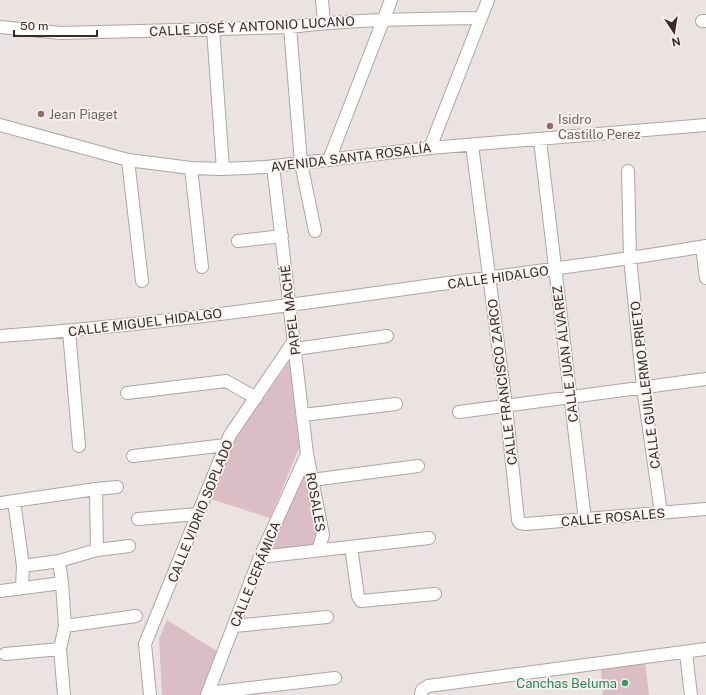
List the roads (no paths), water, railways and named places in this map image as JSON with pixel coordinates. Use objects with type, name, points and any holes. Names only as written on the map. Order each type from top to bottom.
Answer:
[{"type":"street","points":[[322,0],[324,22]]},
{"type":"street","points":[[329,160],[391,0]]},
{"type":"street","points":[[430,148],[488,0]]},
{"type":"street","name":"CALLE JOSÉ Y ANTONIO LUCANO","points":[[0,27],[60,34],[290,27],[324,22],[481,18]]},
{"type":"street","points":[[290,27],[301,163],[315,231]]},
{"type":"street","points":[[213,29],[223,169]]},
{"type":"street","name":"AVENIDA SANTA ROSALÍA","points":[[0,125],[128,160],[191,168],[223,169],[274,166],[430,148],[706,125]]},
{"type":"street","name":"CALLE JUAN ÁLVAREZ","points":[[540,140],[585,520]]},
{"type":"street","name":"CALLE FRANCISCO ZARCO","points":[[472,145],[506,406],[516,516],[520,523]]},
{"type":"street","points":[[128,160],[142,281]]},
{"type":"street","name":"PAPEL MACHÉ","points":[[274,166],[307,454]]},
{"type":"street","points":[[191,168],[202,267]]},
{"type":"street","name":"CALLE GUILLERMO PRIETO","points":[[628,170],[630,258],[643,387],[661,513]]},
{"type":"street","points":[[238,241],[282,236]]},
{"type":"street","points":[[704,246],[706,278]]},
{"type":"street","name":"CALLE HIDALGO","points":[[290,305],[555,269],[704,246]]},
{"type":"street","name":"CALLE MIGUEL HIDALGO","points":[[0,336],[69,331],[290,305]]},
{"type":"street","points":[[69,331],[79,446]]},
{"type":"street","points":[[295,345],[387,336]]},
{"type":"street","name":"CALLE VIDRIO SOPLADO","points":[[150,695],[146,644],[230,435],[295,345]]},
{"type":"street","points":[[459,412],[706,379]]},
{"type":"street","points":[[128,393],[226,381],[256,398]]},
{"type":"street","points":[[303,416],[396,404]]},
{"type":"street","points":[[133,456],[226,445]]},
{"type":"street","name":"ROSALES","points":[[307,454],[324,535],[318,550]]},
{"type":"street","name":"CALLE CERÁMICA","points":[[208,694],[260,557],[307,454]]},
{"type":"street","points":[[312,480],[418,466]]},
{"type":"street","points":[[0,503],[117,487]]},
{"type":"street","points":[[96,489],[96,550]]},
{"type":"street","points":[[14,500],[23,566],[22,587]]},
{"type":"street","name":"CALLE ROSALES","points":[[520,523],[526,524],[585,520],[706,509]]},
{"type":"street","points":[[138,519],[198,514]]},
{"type":"street","points":[[260,557],[429,538]]},
{"type":"street","points":[[23,566],[59,561],[96,550],[129,546]]},
{"type":"street","points":[[351,547],[360,601],[435,594]]},
{"type":"street","points":[[59,561],[65,626],[60,649],[64,695]]},
{"type":"street","points":[[0,591],[62,583]]},
{"type":"street","points":[[65,626],[136,616]]},
{"type":"street","points":[[234,626],[328,617]]},
{"type":"street","points":[[5,654],[60,649]]},
{"type":"street","points":[[421,695],[422,690],[428,686],[686,653],[706,649]]},
{"type":"street","points":[[686,653],[691,695]]},
{"type":"street","points":[[208,694],[335,678]]},
{"type":"place","name":"Jean Piaget","points":[[41,114]]},
{"type":"place","name":"Isidro Castillo Perez","points":[[550,126]]},
{"type":"place","name":"Canchas Beluma","points":[[625,683]]}]
